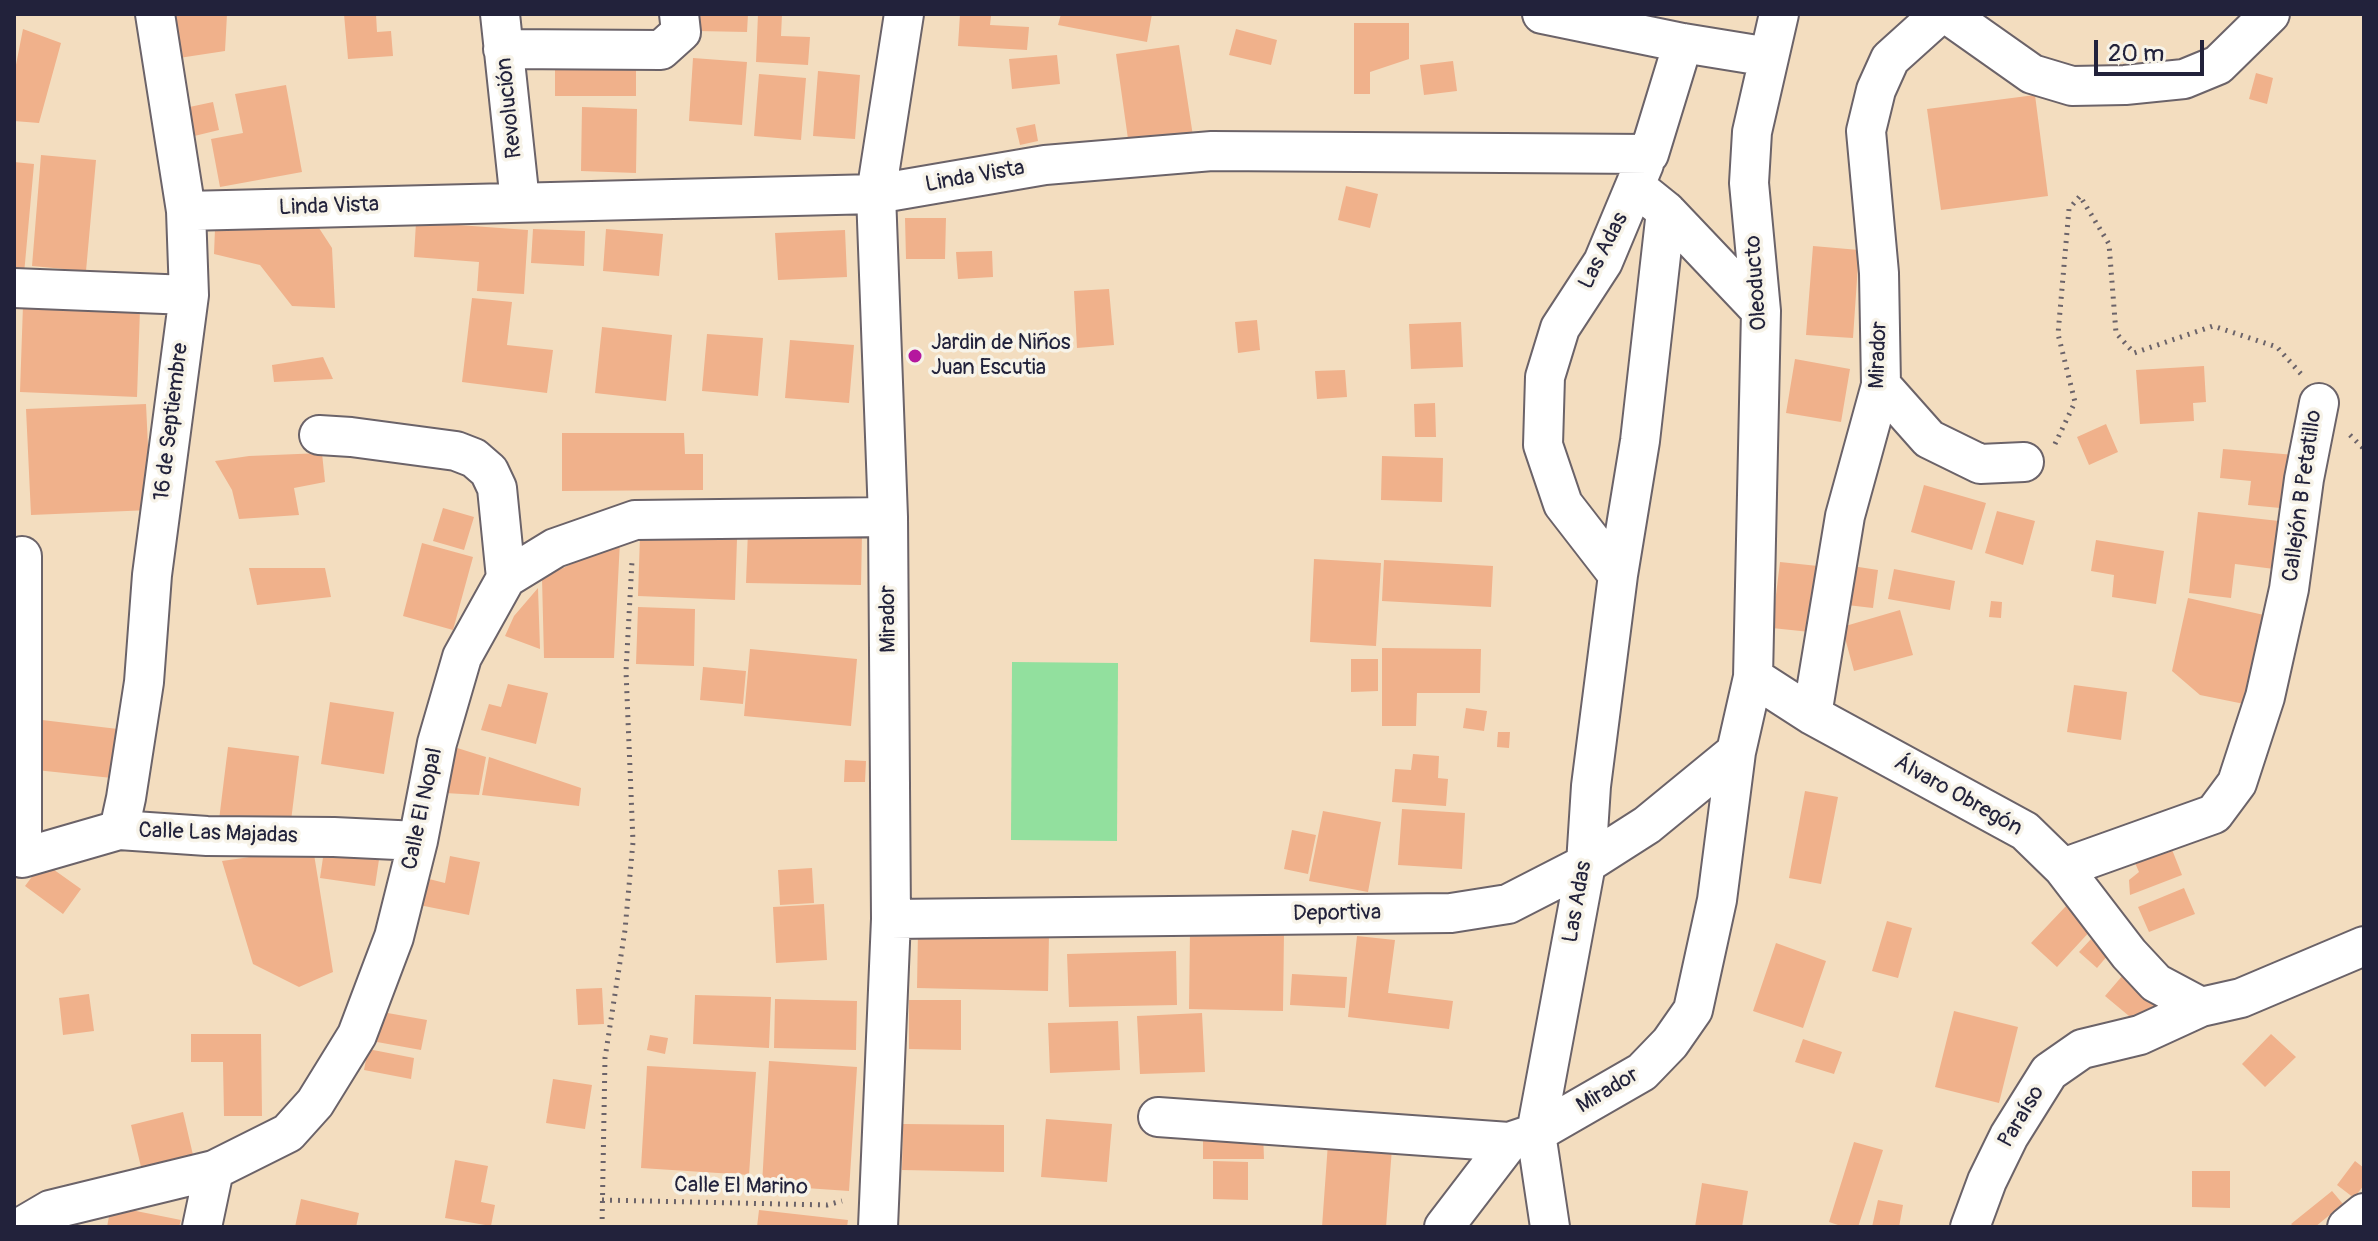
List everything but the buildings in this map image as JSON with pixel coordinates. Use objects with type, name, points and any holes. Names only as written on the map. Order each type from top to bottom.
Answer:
[{"type":"street","name":"16 de Septiembre","points":[[119,830],[144,682],[152,575],[189,295],[186,211],[155,14]]},
{"type":"street","points":[[502,32],[661,50],[681,32],[679,14]]},
{"type":"street","name":"Mirador","points":[[878,1210],[891,919],[888,517],[876,194],[904,14]]},
{"type":"street","points":[[1542,14],[1769,57]]},
{"type":"street","name":"Oleoducto","points":[[1753,677],[1761,311],[1749,183],[1752,132],[1779,14]]},
{"type":"street","name":"Mirador","points":[[1812,715],[1845,516],[1881,385],[1879,273],[1866,131],[1876,90],[1890,59],[1940,14]]},
{"type":"street","points":[[1947,14],[2032,74],[2072,86],[2184,79],[2218,65],[2270,14]]},
{"type":"street","name":"Revolución","points":[[502,32],[520,202]]},
{"type":"street","points":[[1642,170],[1683,43]]},
{"type":"street","name":"Linda Vista","points":[[186,211],[876,194],[1045,165],[1212,151],[1642,170]]},
{"type":"street","name":"Las Adas","points":[[1550,1227],[1523,1137],[1586,864],[1591,786],[1618,575],[1640,441],[1666,211],[1642,170]]},
{"type":"street","name":"Las Adas","points":[[1618,575],[1563,504],[1543,445],[1545,377],[1560,328],[1603,262],[1642,170]]},
{"type":"street","points":[[1666,211],[1761,311]]},
{"type":"street","points":[[14,288],[189,295]]},
{"type":"street","points":[[1881,385],[1929,439],[1980,464],[2024,462]]},
{"type":"street","name":"Callejón B Petatillo","points":[[2063,868],[2214,814],[2237,783],[2265,697],[2289,589],[2304,479],[2319,403]]},
{"type":"street","points":[[319,435],[456,451],[474,458],[489,471],[497,488],[506,578]]},
{"type":"street","name":"Calle El Nopal","points":[[21,1227],[50,1210],[214,1170],[288,1133],[315,1103],[357,1035],[394,937],[418,841],[437,743],[462,657],[506,578],[555,548],[635,520],[888,517]]},
{"type":"street","name":"Calle Las Majadas","points":[[22,556],[22,858],[119,830],[207,836],[418,841]]},
{"type":"street","name":"Mirador","points":[[1444,1227],[1523,1137],[1642,1072],[1670,1043],[1693,1010],[1717,900],[1736,752],[1753,677]]},
{"type":"street","name":"Álvaro Obregón","points":[[1753,677],[1812,715],[2025,831],[2063,868],[2129,954],[2156,983],[2201,1007]]},
{"type":"street","name":"Deportiva","points":[[891,919],[1451,913],[1508,904],[1586,864],[1647,825],[1736,752]]},
{"type":"street","points":[[1591,786],[1647,825]]},
{"type":"street","points":[[2201,1007],[2241,998],[2364,946]]},
{"type":"street","name":"Paraíso","points":[[1970,1227],[1987,1181],[2009,1136],[2049,1072],[2082,1049],[2140,1035],[2201,1007]]},
{"type":"street","points":[[1158,1117],[1523,1137]]},
{"type":"street","points":[[202,1227],[214,1170]]},
{"type":"street","points":[[2347,1227],[2364,1213]]},
{"type":"path","name":"Callejón B Petatillo","points":[[2024,462],[2055,446],[2075,402],[2058,334],[2069,209],[2080,196],[2109,244],[2116,333],[2134,353],[2213,326],[2277,347],[2308,381],[2319,403]]},
{"type":"path","points":[[602,1227],[605,1058],[625,930],[633,842],[626,671],[635,520]]},
{"type":"path","name":"Calle El Marino","points":[[602,1200],[827,1205],[878,1210]]},
{"type":"green space","points":[[1012,662],[1118,663],[1117,841],[1011,840]]},
{"type":"place","name":"Jardin de Niños Juan Escutia","points":[[915,356]]}]
